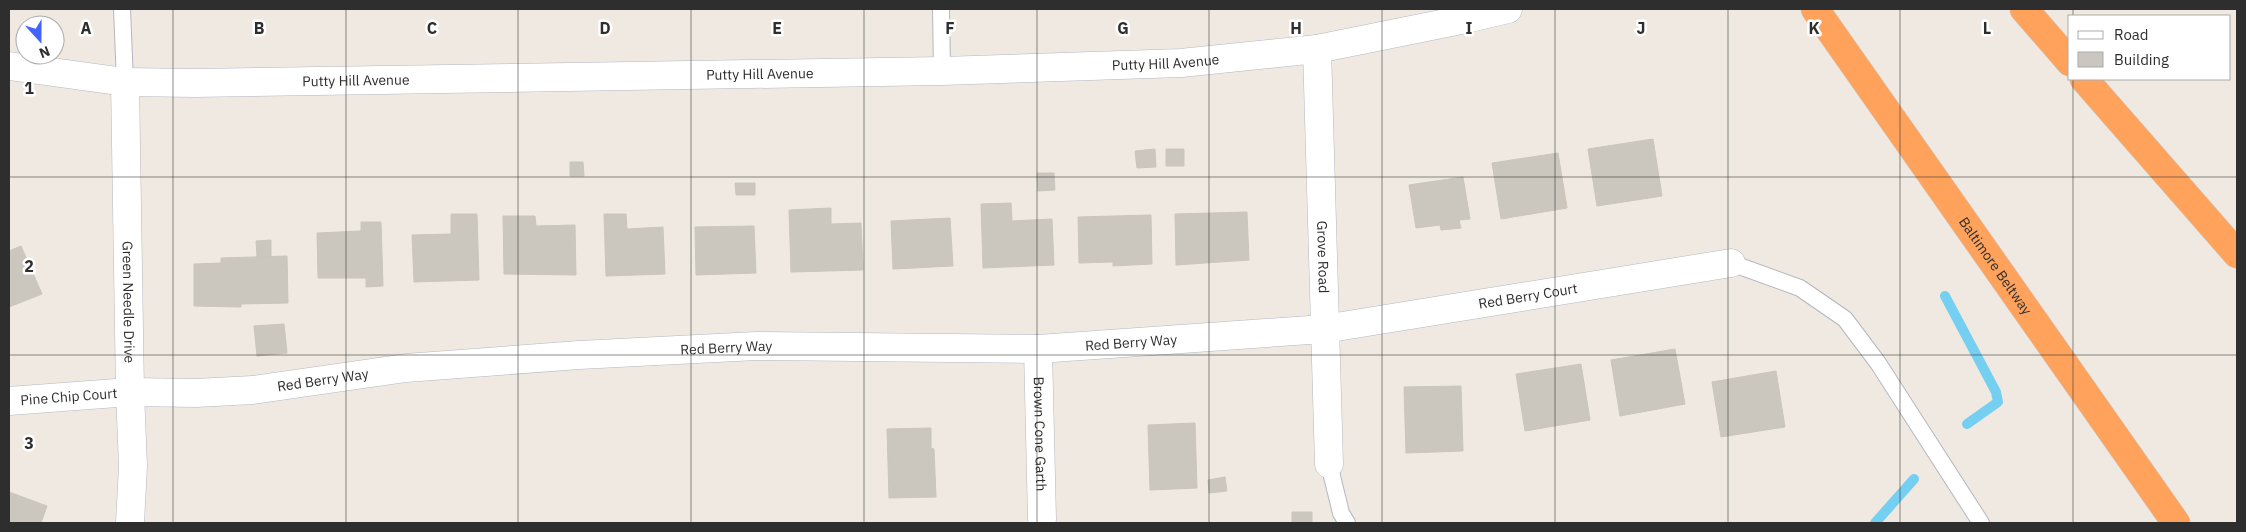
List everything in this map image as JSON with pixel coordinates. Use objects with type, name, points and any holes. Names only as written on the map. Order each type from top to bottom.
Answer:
[{"type":"highway","name":"Baltimore Beltway","points":[[1815,9],[2176,523]]},
{"type":"highway","points":[[2024,9],[2068,60]]},
{"type":"highway","points":[[2085,80],[2174,185],[2237,254]]},
{"type":"highway","points":[[2174,185],[2237,250]]},
{"type":"street","name":"Putty Hill Avenue","points":[[9,66],[125,82],[293,82],[942,71],[1181,63],[1317,49],[1508,9]]},
{"type":"street","name":"Grove Road","points":[[1317,49],[1329,464]]},
{"type":"street","name":"Green Needle Drive","points":[[125,82],[133,466],[130,523]]},
{"type":"street","name":"Red Berry Court","points":[[1324,330],[1731,263]]},
{"type":"street","name":"Red Berry Way","points":[[130,392],[196,393],[252,390],[406,368],[455,363],[756,346],[1038,349],[1324,330]]},
{"type":"street","name":"Brown Cone Garth","points":[[1038,349],[1042,519]]},
{"type":"street","name":"Pine Chip Court","points":[[9,401],[130,392]]},
{"type":"lane","points":[[122,9],[125,82]]},
{"type":"lane","points":[[941,9],[942,71]]},
{"type":"lane","points":[[1731,263],[1800,288],[1845,319],[1878,363],[1981,523]]},
{"type":"lane","points":[[1329,464],[1341,513],[1347,523]]},
{"type":"building","points":[[1653,139],[1662,196],[1597,206],[1588,149]]},
{"type":"building","points":[[1155,149],[1156,167],[1137,168],[1135,151]]},
{"type":"building","points":[[1166,149],[1184,149],[1184,166],[1166,166]]},
{"type":"building","points":[[1558,153],[1567,208],[1501,219],[1492,163]]},
{"type":"building","points":[[570,162],[583,162],[584,176],[570,176]]},
{"type":"building","points":[[1037,173],[1054,173],[1055,190],[1038,191]]},
{"type":"building","points":[[1463,177],[1470,219],[1459,220],[1461,228],[1441,230],[1440,225],[1416,228],[1409,185]]},
{"type":"building","points":[[735,183],[755,183],[755,195],[736,195]]},
{"type":"building","points":[[1011,203],[1012,221],[1052,219],[1054,265],[983,268],[981,204]]},
{"type":"building","points":[[831,208],[831,224],[861,223],[863,270],[791,272],[789,210]]},
{"type":"building","points":[[1247,212],[1249,260],[1176,265],[1175,214]]},
{"type":"building","points":[[451,214],[477,214],[479,280],[414,282],[412,235],[451,234]]},
{"type":"building","points":[[604,214],[626,214],[627,229],[663,227],[665,274],[606,276]]},
{"type":"building","points":[[1151,215],[1152,264],[1113,266],[1113,262],[1079,263],[1078,217]]},
{"type":"building","points":[[503,216],[535,216],[536,226],[575,225],[576,275],[504,274]]},
{"type":"building","points":[[950,218],[953,266],[893,269],[891,221]]},
{"type":"building","points":[[361,222],[381,222],[383,286],[366,287],[366,278],[318,278],[317,233],[361,231]]},
{"type":"building","points":[[754,226],[756,273],[696,275],[695,227]]},
{"type":"building","points":[[271,240],[271,257],[257,257],[256,241]]},
{"type":"building","points":[[21,246],[42,294],[9,307],[9,251]]},
{"type":"building","points":[[287,256],[288,303],[241,304],[241,307],[194,306],[194,264],[221,263],[221,258]]},
{"type":"building","points":[[284,324],[287,353],[257,356],[254,326]]},
{"type":"building","points":[[1675,349],[1685,404],[1620,416],[1611,360]]},
{"type":"building","points":[[1581,364],[1590,420],[1525,431],[1516,374]]},
{"type":"building","points":[[1776,371],[1785,427],[1721,437],[1712,382]]},
{"type":"building","points":[[1461,386],[1463,451],[1406,453],[1404,387]]},
{"type":"building","points":[[1195,423],[1197,488],[1150,490],[1148,425]]},
{"type":"building","points":[[931,428],[936,497],[889,498],[887,429]]},
{"type":"building","points":[[1225,477],[1227,491],[1209,493],[1208,480]]},
{"type":"building","points":[[9,492],[47,506],[41,523],[9,523]]},
{"type":"building","points":[[1292,512],[1312,512],[1312,523],[1292,523]]},
{"type":"waterway","points":[[1945,296],[1996,392],[1998,402],[1967,424]]},
{"type":"waterway","points":[[1875,523],[1914,479]]}]
